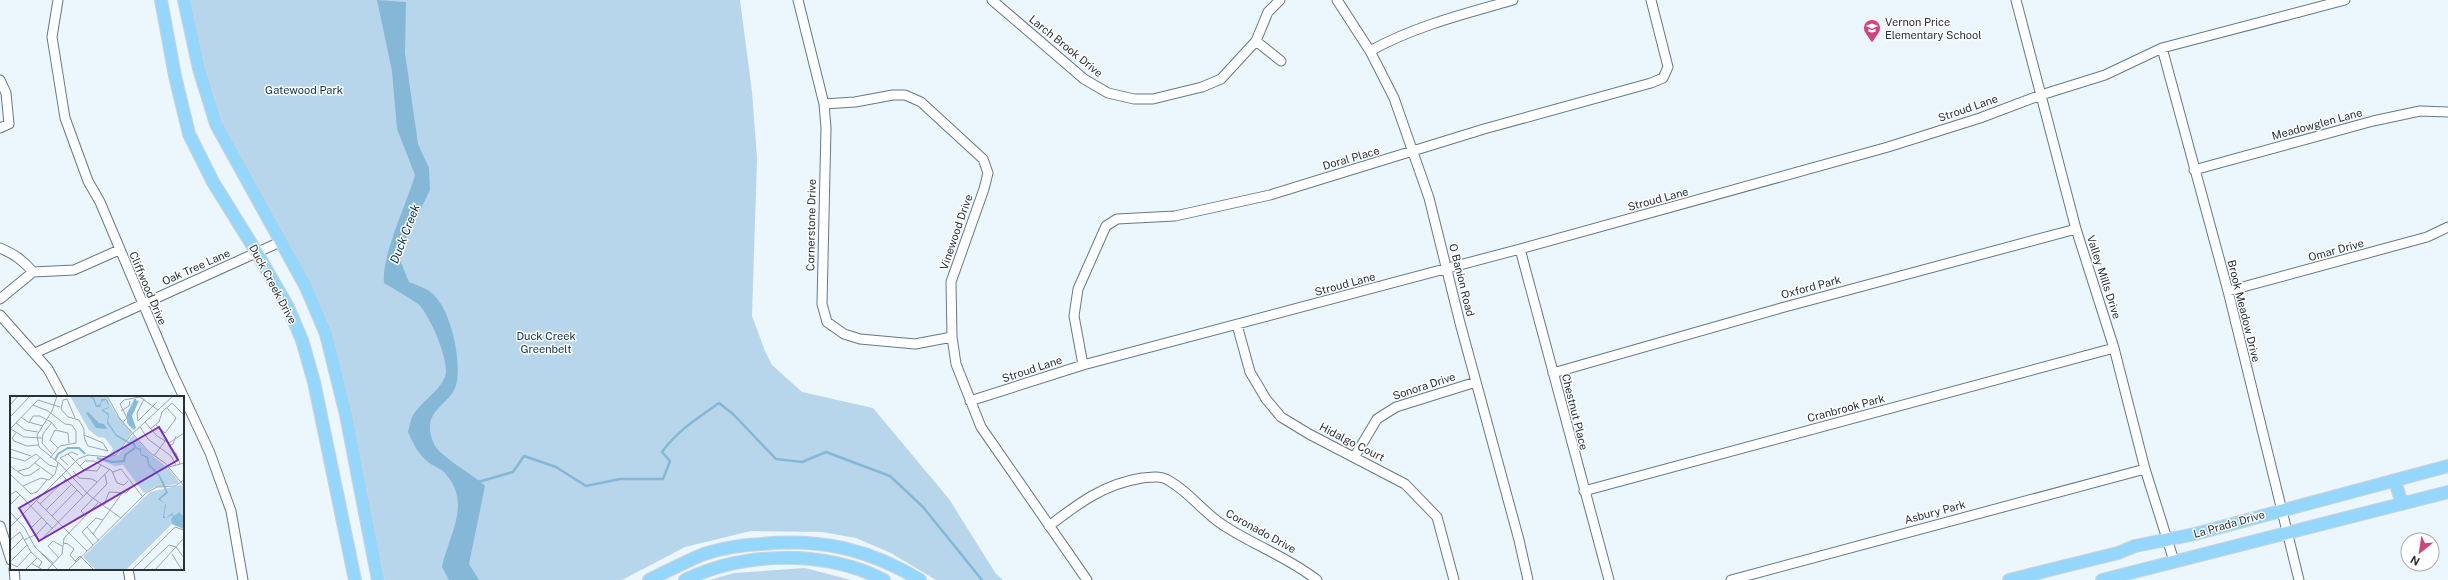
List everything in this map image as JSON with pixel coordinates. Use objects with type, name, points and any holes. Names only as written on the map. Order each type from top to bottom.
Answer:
[{"type":"main road","name":"Duck Creek Drive","points":[[161,0],[175,76],[189,134],[213,182],[257,252],[288,307],[302,340],[314,382],[356,580]]},
{"type":"main road","points":[[184,0],[199,69],[216,124],[306,287],[326,334],[346,415],[378,580]]},
{"type":"main road","name":"La Prada Drive","points":[[2010,580],[2195,534],[2282,509],[2395,481],[2448,466]]},
{"type":"main road","points":[[2395,481],[2402,504]]},
{"type":"main road","name":"La Prada Drive","points":[[2102,580],[2174,561],[2287,535],[2448,492]]},
{"type":"main road","points":[[649,580],[705,554],[738,546],[789,541],[822,543],[850,549],[881,560],[920,580]]},
{"type":"main road","points":[[685,580],[742,562],[779,558],[809,560],[843,565],[884,580]]},
{"type":"street","name":"Cliffwood Drive","points":[[58,0],[52,37],[65,118],[88,181],[100,202],[142,305],[184,396]]},
{"type":"street","name":"Larch Brook Drive","points":[[992,0],[1084,79],[1108,93],[1134,100],[1153,99],[1202,86],[1221,79],[1256,41],[1268,12],[1280,0]]},
{"type":"street","name":"O Banion Road","points":[[1337,0],[1370,51],[1394,98],[1429,198],[1446,269],[1519,540],[1528,580]]},
{"type":"street","points":[[1370,51],[1395,37],[1437,22],[1513,0]]},
{"type":"street","name":"Doral Place","points":[[1083,365],[1074,316],[1078,289],[1106,226],[1117,219],[1175,216],[1270,195],[1484,129],[1651,83],[1663,78],[1668,68],[1651,0]]},
{"type":"street","name":"Valley Mills Drive","points":[[2016,0],[2076,229],[2114,348],[2145,469],[2166,540],[2174,561]]},
{"type":"street","name":"Stroud Lane","points":[[970,401],[1083,365],[1520,249],[1895,145],[1980,118],[2041,95],[2106,75],[2162,48],[2345,0]]},
{"type":"street","name":"Cornerstone Drive","points":[[800,1],[824,104],[826,128],[822,304],[827,322],[844,334],[884,342],[915,344],[952,337]]},
{"type":"street","points":[[1256,41],[1281,61]]},
{"type":"street","name":"Brook Meadow Drive","points":[[2162,48],[2228,291],[2299,580]]},
{"type":"street","points":[[0,80],[6,93],[9,124],[0,128]]},
{"type":"street","name":"Vinewood Drive","points":[[824,104],[855,102],[893,95],[904,95],[921,102],[983,159],[988,173],[984,189],[951,282],[952,337],[956,364],[981,427],[1087,580]]},
{"type":"street","name":"Meadowglen Lane","points":[[2194,170],[2373,121],[2420,111],[2448,112]]},
{"type":"street","name":"Omar Drive","points":[[2228,291],[2427,237],[2448,227]]},
{"type":"street","name":"Oxford Park","points":[[1553,373],[1781,308],[2076,229]]},
{"type":"street","name":"Oak Tree Lane","points":[[35,353],[280,242]]},
{"type":"street","points":[[0,248],[25,262],[33,272]]},
{"type":"street","name":"Chestnut Place","points":[[1520,249],[1609,580]]},
{"type":"street","points":[[0,299],[33,272],[74,270],[120,250]]},
{"type":"street","points":[[0,315],[48,369],[62,396]]},
{"type":"street","name":"Hidalgo Court","points":[[1237,325],[1250,372],[1266,399],[1281,417],[1309,434],[1355,456],[1405,484],[1437,518],[1454,580]]},
{"type":"street","name":"Cranbrook Park","points":[[1584,491],[2114,348]]},
{"type":"street","name":"Sonora Drive","points":[[1355,456],[1377,419],[1396,407],[1476,382]]},
{"type":"street","name":"Cliffwood Drive","points":[[184,396],[210,453],[231,511],[243,580]]},
{"type":"street","name":"Asbury Park","points":[[1731,580],[2145,469]]},
{"type":"street","name":"Coronado Drive","points":[[1049,526],[1085,498],[1122,481],[1158,476],[1172,482],[1221,524],[1256,545],[1298,565],[1317,580]]},
{"type":"street","points":[[0,526],[10,557]]},
{"type":"street","points":[[14,570],[15,580]]},
{"type":"street","points":[[128,570],[130,580]]},
{"type":"green space","name":"Duck Creek Greenbelt","points":[[190,0],[740,0],[752,92],[757,158],[752,316],[765,351],[772,365],[802,392],[873,408],[949,499],[996,574],[1003,580],[936,580],[891,553],[856,538],[822,532],[751,531],[685,547],[622,580],[385,580],[327,322],[225,132],[211,98]]},
{"type":"green space","points":[[805,568],[851,580],[710,580],[734,573]]},
{"type":"water","name":"Duck Creek","points":[[377,0],[406,2],[405,53],[418,144],[429,168],[430,190],[406,239],[400,260],[409,282],[429,291],[443,307],[452,332],[457,359],[457,381],[454,390],[433,415],[430,423],[430,432],[437,449],[485,486],[469,564],[479,580],[449,580],[442,567],[456,518],[458,507],[457,495],[453,484],[444,472],[428,462],[421,455],[408,432],[415,412],[442,383],[446,370],[445,361],[438,339],[423,309],[414,301],[384,283],[386,259],[390,245],[415,175],[397,129],[392,71]]},
{"type":"waterway","points":[[478,482],[513,472],[524,456],[556,467],[586,486],[620,479],[663,479],[670,461],[662,452],[681,431],[719,403],[733,414],[776,459],[802,462],[826,452],[890,476],[923,507],[982,580]]},
{"type":"place","name":"Vernon Price Elementary School","points":[[1872,43]]},
{"type":"park label","name":"Gatewood Park","points":[[304,90]]}]
